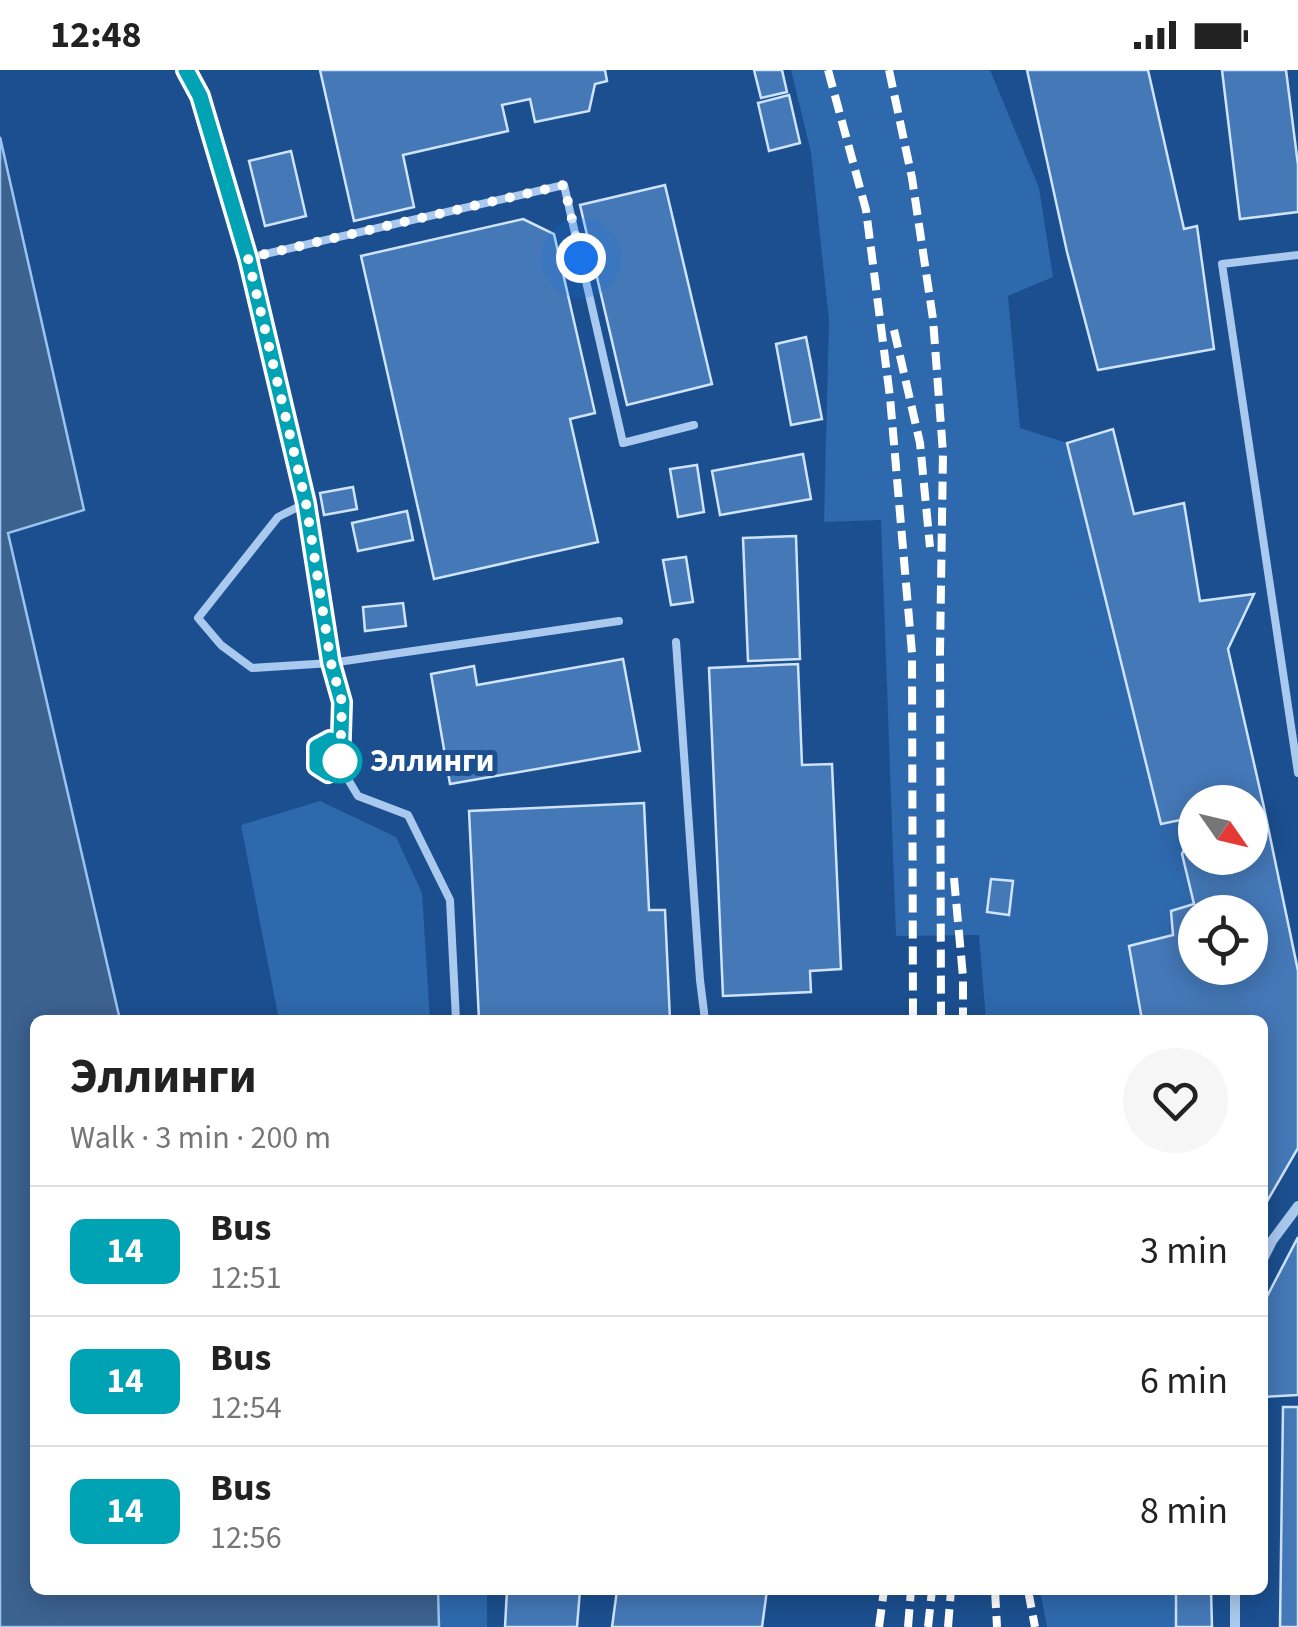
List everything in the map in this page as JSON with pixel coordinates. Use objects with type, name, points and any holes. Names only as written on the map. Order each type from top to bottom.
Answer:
[{"type":"street","points":[[186,70],[200,96],[248,258],[306,503],[331,663],[342,702],[340,766],[328,773],[317,766],[317,747],[330,740],[340,744]]},
{"type":"street","points":[[1268,1249],[1298,1206]]},
{"type":"street","points":[[1235,1595],[1235,1627]]},
{"type":"lane","points":[[248,258],[564,185],[623,443],[694,425]]},
{"type":"lane","points":[[1298,255],[1222,264],[1298,773]]},
{"type":"lane","points":[[306,503],[278,517],[198,618],[221,645],[252,668],[331,663],[619,620]]},
{"type":"lane","points":[[676,642],[704,1015]]},
{"type":"lane","points":[[340,766],[358,796],[408,815],[450,900],[456,1015]]},
{"type":"shaded area","points":[[791,70],[990,70],[1039,188],[1053,277],[1008,296],[1020,428],[1067,443],[1161,823],[1178,820],[1178,875],[1187,875],[1192,895],[1178,895],[1178,909],[1171,911],[1173,935],[1130,947],[1141,1015],[986,1015],[979,935],[896,936],[881,520],[824,522],[829,320],[811,152]]},
{"type":"shaded area","points":[[0,137],[84,510],[8,533],[119,1015],[30,1015],[30,1595],[438,1595],[439,1627],[0,1627]]},
{"type":"shaded area","points":[[320,801],[396,837],[422,893],[430,1015],[278,1015],[241,825]]},
{"type":"shaded area","points":[[438,1595],[487,1595],[487,1627],[439,1627]]},
{"type":"shaded area","points":[[1041,1595],[1176,1595],[1176,1627],[1047,1627]]},
{"type":"building","points":[[320,70],[605,70],[607,81],[595,84],[589,111],[535,122],[530,99],[502,105],[508,131],[403,155],[414,207],[354,221]]},
{"type":"building","points":[[754,70],[782,70],[787,92],[761,98]]},
{"type":"building","points":[[1027,70],[1148,70],[1184,229],[1197,226],[1214,349],[1098,370]]},
{"type":"building","points":[[1222,70],[1286,70],[1298,165],[1298,212],[1240,219]]},
{"type":"building","points":[[789,95],[800,143],[769,151],[758,103]]},
{"type":"building","points":[[291,151],[306,216],[265,226],[249,161]]},
{"type":"building","points":[[665,185],[712,384],[627,405],[580,205]]},
{"type":"building","points":[[523,219],[554,234],[595,413],[570,419],[598,542],[434,579],[361,256]]},
{"type":"building","points":[[806,337],[822,419],[791,425],[776,344]]},
{"type":"building","points":[[1113,429],[1134,514],[1184,503],[1200,601],[1254,594],[1228,649],[1259,785],[1178,785],[1178,820],[1161,824],[1067,443]]},
{"type":"building","points":[[803,454],[811,499],[720,515],[712,471]]},
{"type":"building","points":[[697,465],[704,512],[678,517],[670,469]]},
{"type":"building","points":[[353,487],[357,509],[324,515],[320,493]]},
{"type":"building","points":[[407,511],[413,540],[358,551],[352,523]]},
{"type":"building","points":[[796,536],[800,659],[748,661],[743,538]]},
{"type":"building","points":[[686,557],[693,602],[671,605],[663,560]]},
{"type":"building","points":[[403,603],[406,626],[365,631],[363,607]]},
{"type":"building","points":[[623,659],[640,751],[450,784],[431,674],[474,666],[477,685]]},
{"type":"building","points":[[798,664],[802,765],[832,764],[841,969],[810,971],[811,992],[723,996],[709,668]]},
{"type":"building","points":[[644,803],[649,910],[665,910],[670,1015],[479,1015],[469,811]]},
{"type":"building","points":[[1268,827],[1298,971],[1298,1148],[1268,1200],[1268,1015],[1141,1015],[1129,946],[1173,935],[1171,911],[1178,909],[1178,985],[1268,985],[1268,895],[1192,895],[1187,875],[1268,875]]},
{"type":"building","points":[[991,879],[1013,881],[1009,915],[987,912]]},
{"type":"building","points":[[1298,1237],[1298,1395],[1268,1397],[1268,1294]]},
{"type":"building","points":[[1283,1407],[1298,1407],[1298,1627],[1280,1627]]},
{"type":"building","points":[[507,1595],[580,1595],[577,1627],[505,1627]]},
{"type":"building","points":[[616,1595],[766,1595],[762,1627],[612,1627]]},
{"type":"building","points":[[1176,1595],[1211,1595],[1212,1627],[1176,1627]]},
{"type":"railway","points":[[828,70],[866,210],[890,397],[912,653],[913,1015]]},
{"type":"railway","points":[[889,70],[912,178],[933,319],[943,453],[941,1015]]},
{"type":"railway","points":[[894,330],[920,443],[930,547]]},
{"type":"railway","points":[[954,878],[963,1015]]},
{"type":"railway","points":[[879,1627],[883,1595]]},
{"type":"railway","points":[[908,1627],[911,1595]]},
{"type":"railway","points":[[928,1627],[931,1595]]},
{"type":"railway","points":[[948,1627],[951,1595]]},
{"type":"railway","points":[[995,1595],[997,1627]]},
{"type":"railway","points":[[1029,1595],[1035,1627]]},
{"type":"bus line","name":"14","points":[[186,70],[200,96],[248,258],[306,503],[331,663],[342,702],[340,766],[328,773],[317,766],[317,747],[330,740]]},
{"type":"place","name":"Эллинги","points":[[340,761]]},
{"type":"route","points":[[340,761],[340,766],[342,702],[331,663],[306,503],[248,258],[564,185],[581,258]]}]
